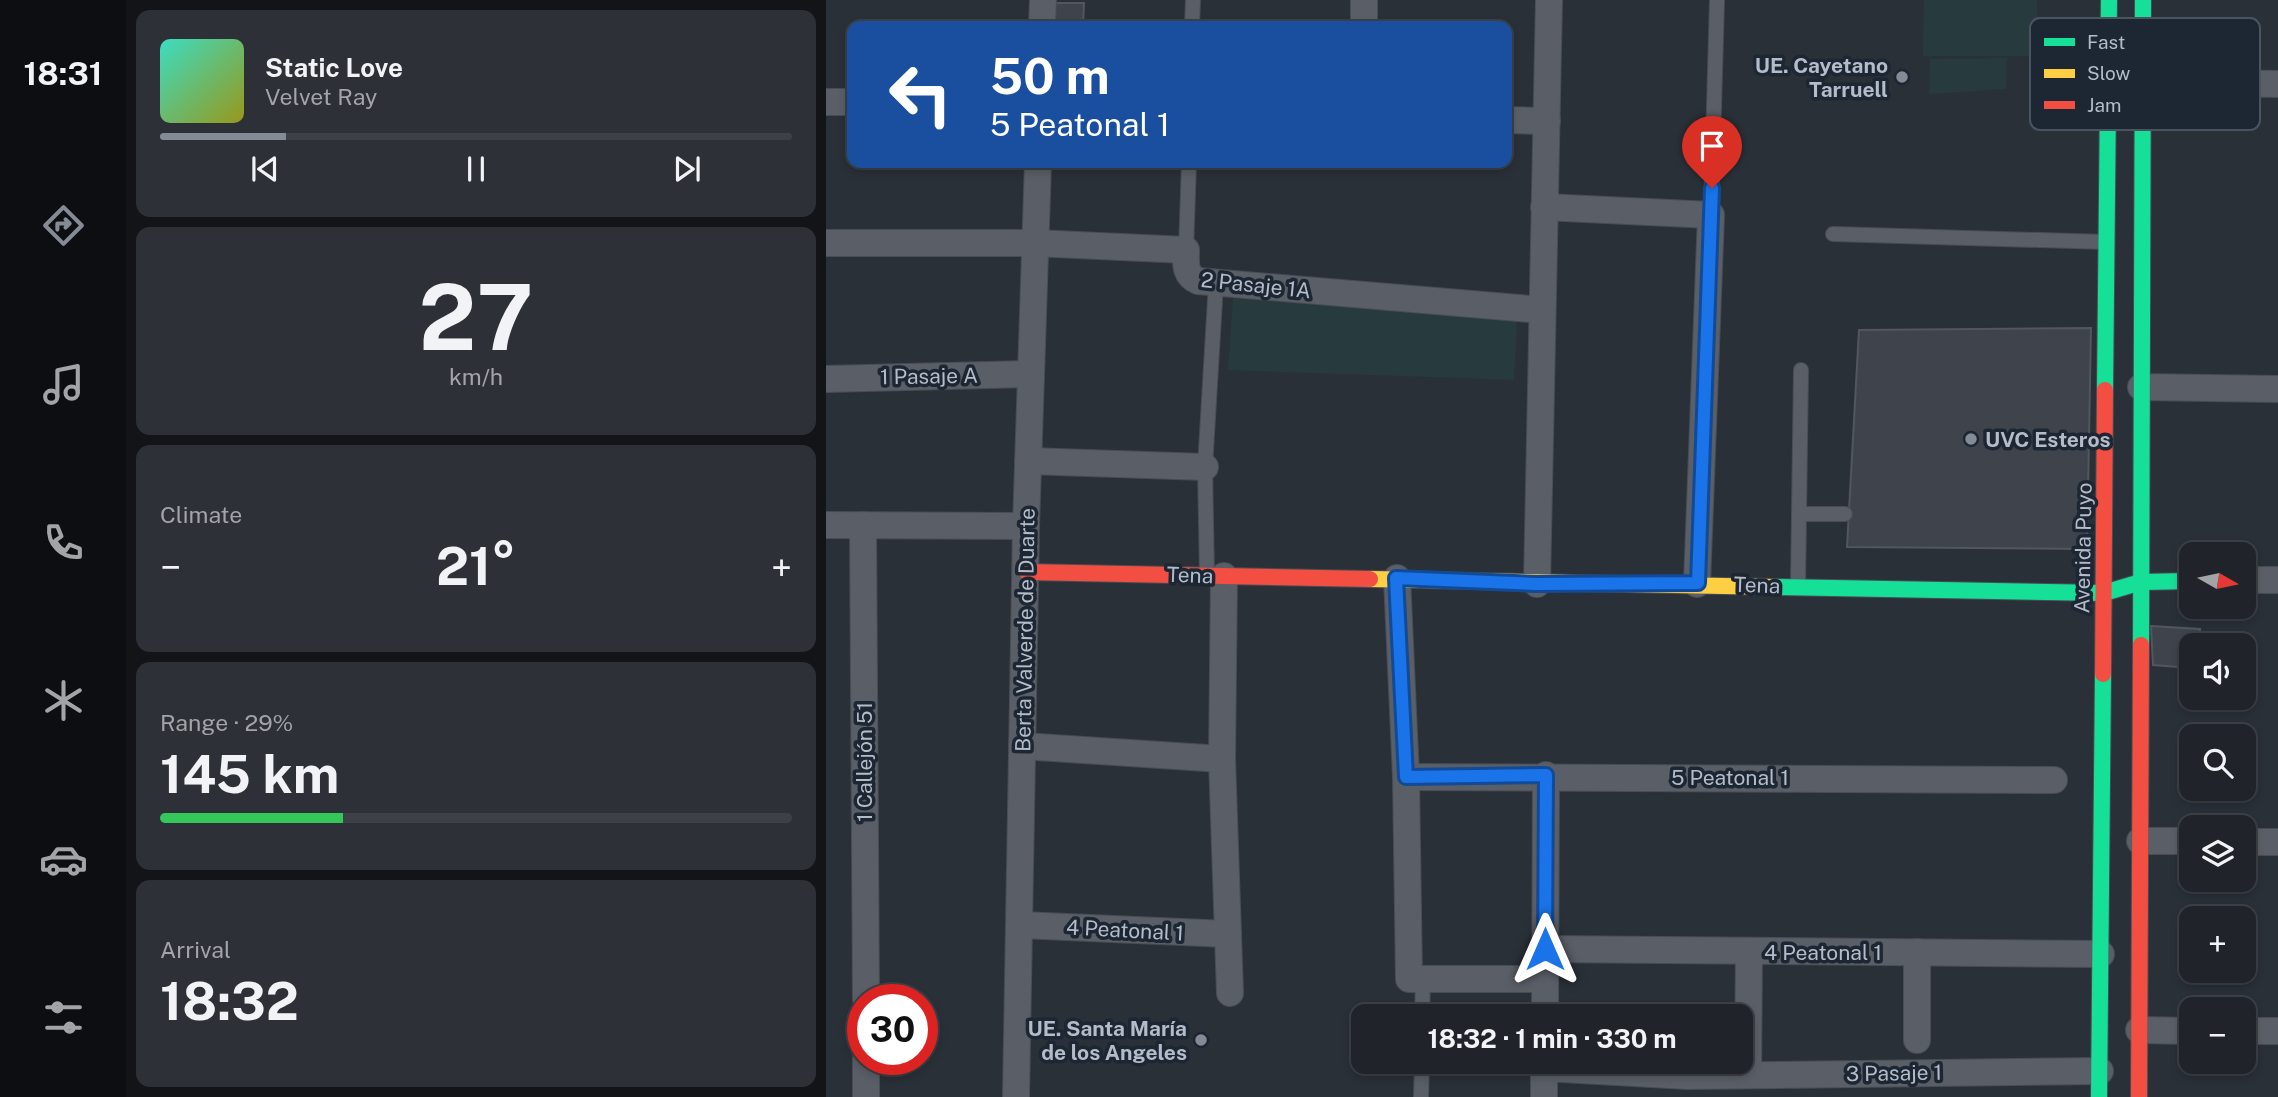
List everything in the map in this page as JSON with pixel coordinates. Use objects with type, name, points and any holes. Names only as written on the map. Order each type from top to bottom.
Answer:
[{"type":"street","points":[[1042,21],[1043,0]]},
{"type":"street","points":[[1364,0],[1364,21]]},
{"type":"street","points":[[1536,584],[1549,0]]},
{"type":"street","name":"Avenida Puyo","points":[[2109,0],[2109,18]]},
{"type":"street","points":[[2143,0],[2143,18]]},
{"type":"street","points":[[2260,84],[2278,84]]},
{"type":"street","points":[[826,102],[847,103]]},
{"type":"street","points":[[1512,120],[1547,121]]},
{"type":"street","name":"Avenida Puyo","points":[[2099,1084],[2108,130]]},
{"type":"street","points":[[2139,1097],[2142,130]]},
{"type":"street","name":"Berta Valverde de Duarte","points":[[1016,1097],[1026,526],[1038,168]]},
{"type":"street","points":[[1544,207],[1711,215],[1698,583]]},
{"type":"street","name":"2 Pasaje 1A","points":[[826,243],[1034,243],[1186,250],[1186,270],[1191,278],[1216,283],[1542,310]]},
{"type":"street","name":"1 Pasaje A","points":[[826,379],[1031,374]]},
{"type":"street","points":[[2141,387],[2278,388]]},
{"type":"street","points":[[1028,461],[1205,467]]},
{"type":"street","points":[[826,525],[1026,526]]},
{"type":"street","name":"1 Callejón 51","points":[[863,525],[866,984]]},
{"type":"street","name":"Tena","points":[[1027,572],[2104,593],[2141,582],[2179,581]]},
{"type":"street","points":[[1215,575],[1230,992]]},
{"type":"street","points":[[1396,578],[1416,979],[1545,979]]},
{"type":"street","points":[[2256,580],[2278,580]]},
{"type":"street","points":[[1022,746],[1222,759]]},
{"type":"street","points":[[1545,1004],[1546,775]]},
{"type":"street","name":"5 Peatonal 1","points":[[1406,777],[1546,775],[2054,780]]},
{"type":"street","points":[[2140,841],[2179,841]]},
{"type":"street","points":[[2256,842],[2278,842]]},
{"type":"street","name":"4 Peatonal 1","points":[[1021,925],[1228,934]]},
{"type":"street","name":"4 Peatonal 1","points":[[1545,949],[2101,954]]},
{"type":"street","points":[[1748,1075],[1749,951]]},
{"type":"street","points":[[1917,952],[1917,1041]]},
{"type":"street","points":[[2139,1030],[2179,1031]]},
{"type":"street","points":[[2256,1031],[2278,1031]]},
{"type":"street","points":[[1544,1074],[1544,1097]]},
{"type":"street","name":"3 Pasaje 1","points":[[1606,1074],[1688,1086],[1748,1075],[2099,1084]]},
{"type":"street","points":[[866,1075],[866,1097]]},
{"type":"lane","points":[[1192,21],[1193,0]]},
{"type":"lane","points":[[1711,215],[1717,0]]},
{"type":"lane","points":[[1186,250],[1189,168]]},
{"type":"lane","points":[[1833,234],[2107,242]]},
{"type":"lane","points":[[1215,575],[1205,467],[1216,283]]},
{"type":"lane","points":[[1798,586],[1801,370]]},
{"type":"lane","points":[[1799,514],[1845,514]]},
{"type":"lane","points":[[1416,979],[1420,1004]]},
{"type":"lane","points":[[1421,1097],[1422,1074]]},
{"type":"green space","points":[[1924,0],[2037,0],[2038,18],[2030,18],[2030,56],[1923,56]]},
{"type":"green space","points":[[2007,58],[2006,89],[1929,94],[1930,59]]},
{"type":"green space","points":[[1233,298],[1517,320],[1514,380],[1228,370]]},
{"type":"building","points":[[1045,3],[1084,3],[1083,21],[1045,21]]},
{"type":"building","name":"UVC Esteros","points":[[2091,328],[2087,549],[1847,547],[1859,330]]},
{"type":"building","points":[[2151,626],[2200,629],[2200,633],[2179,633],[2179,667],[2153,665]]},
{"type":"traffic: fast","points":[[2109,0],[2109,18]]},
{"type":"traffic: fast","points":[[2143,0],[2143,18]]},
{"type":"traffic: fast","points":[[2105,390],[2108,130]]},
{"type":"traffic: fast","points":[[2141,645],[2143,130]]},
{"type":"traffic: fast","points":[[1774,587],[2104,593],[2141,582],[2179,581]]},
{"type":"traffic: fast","points":[[2099,1097],[2103,674]]},
{"type":"traffic: slow","points":[[1370,579],[1774,587]]},
{"type":"traffic: jam","points":[[2103,674],[2105,390]]},
{"type":"traffic: jam","points":[[1027,572],[1370,579]]},
{"type":"traffic: jam","points":[[2139,1097],[2141,645]]},
{"type":"place","name":"UE. Cayetano Tarruell","points":[[1902,77]]},
{"type":"place","name":"UVC Esteros","points":[[1971,439]]},
{"type":"place","name":"UE. Santa María de los Angeles","points":[[1201,1040]]},
{"type":"route","points":[[1545,949],[1546,775],[1406,777],[1396,578],[1536,584],[1698,583],[1712,188]]}]
